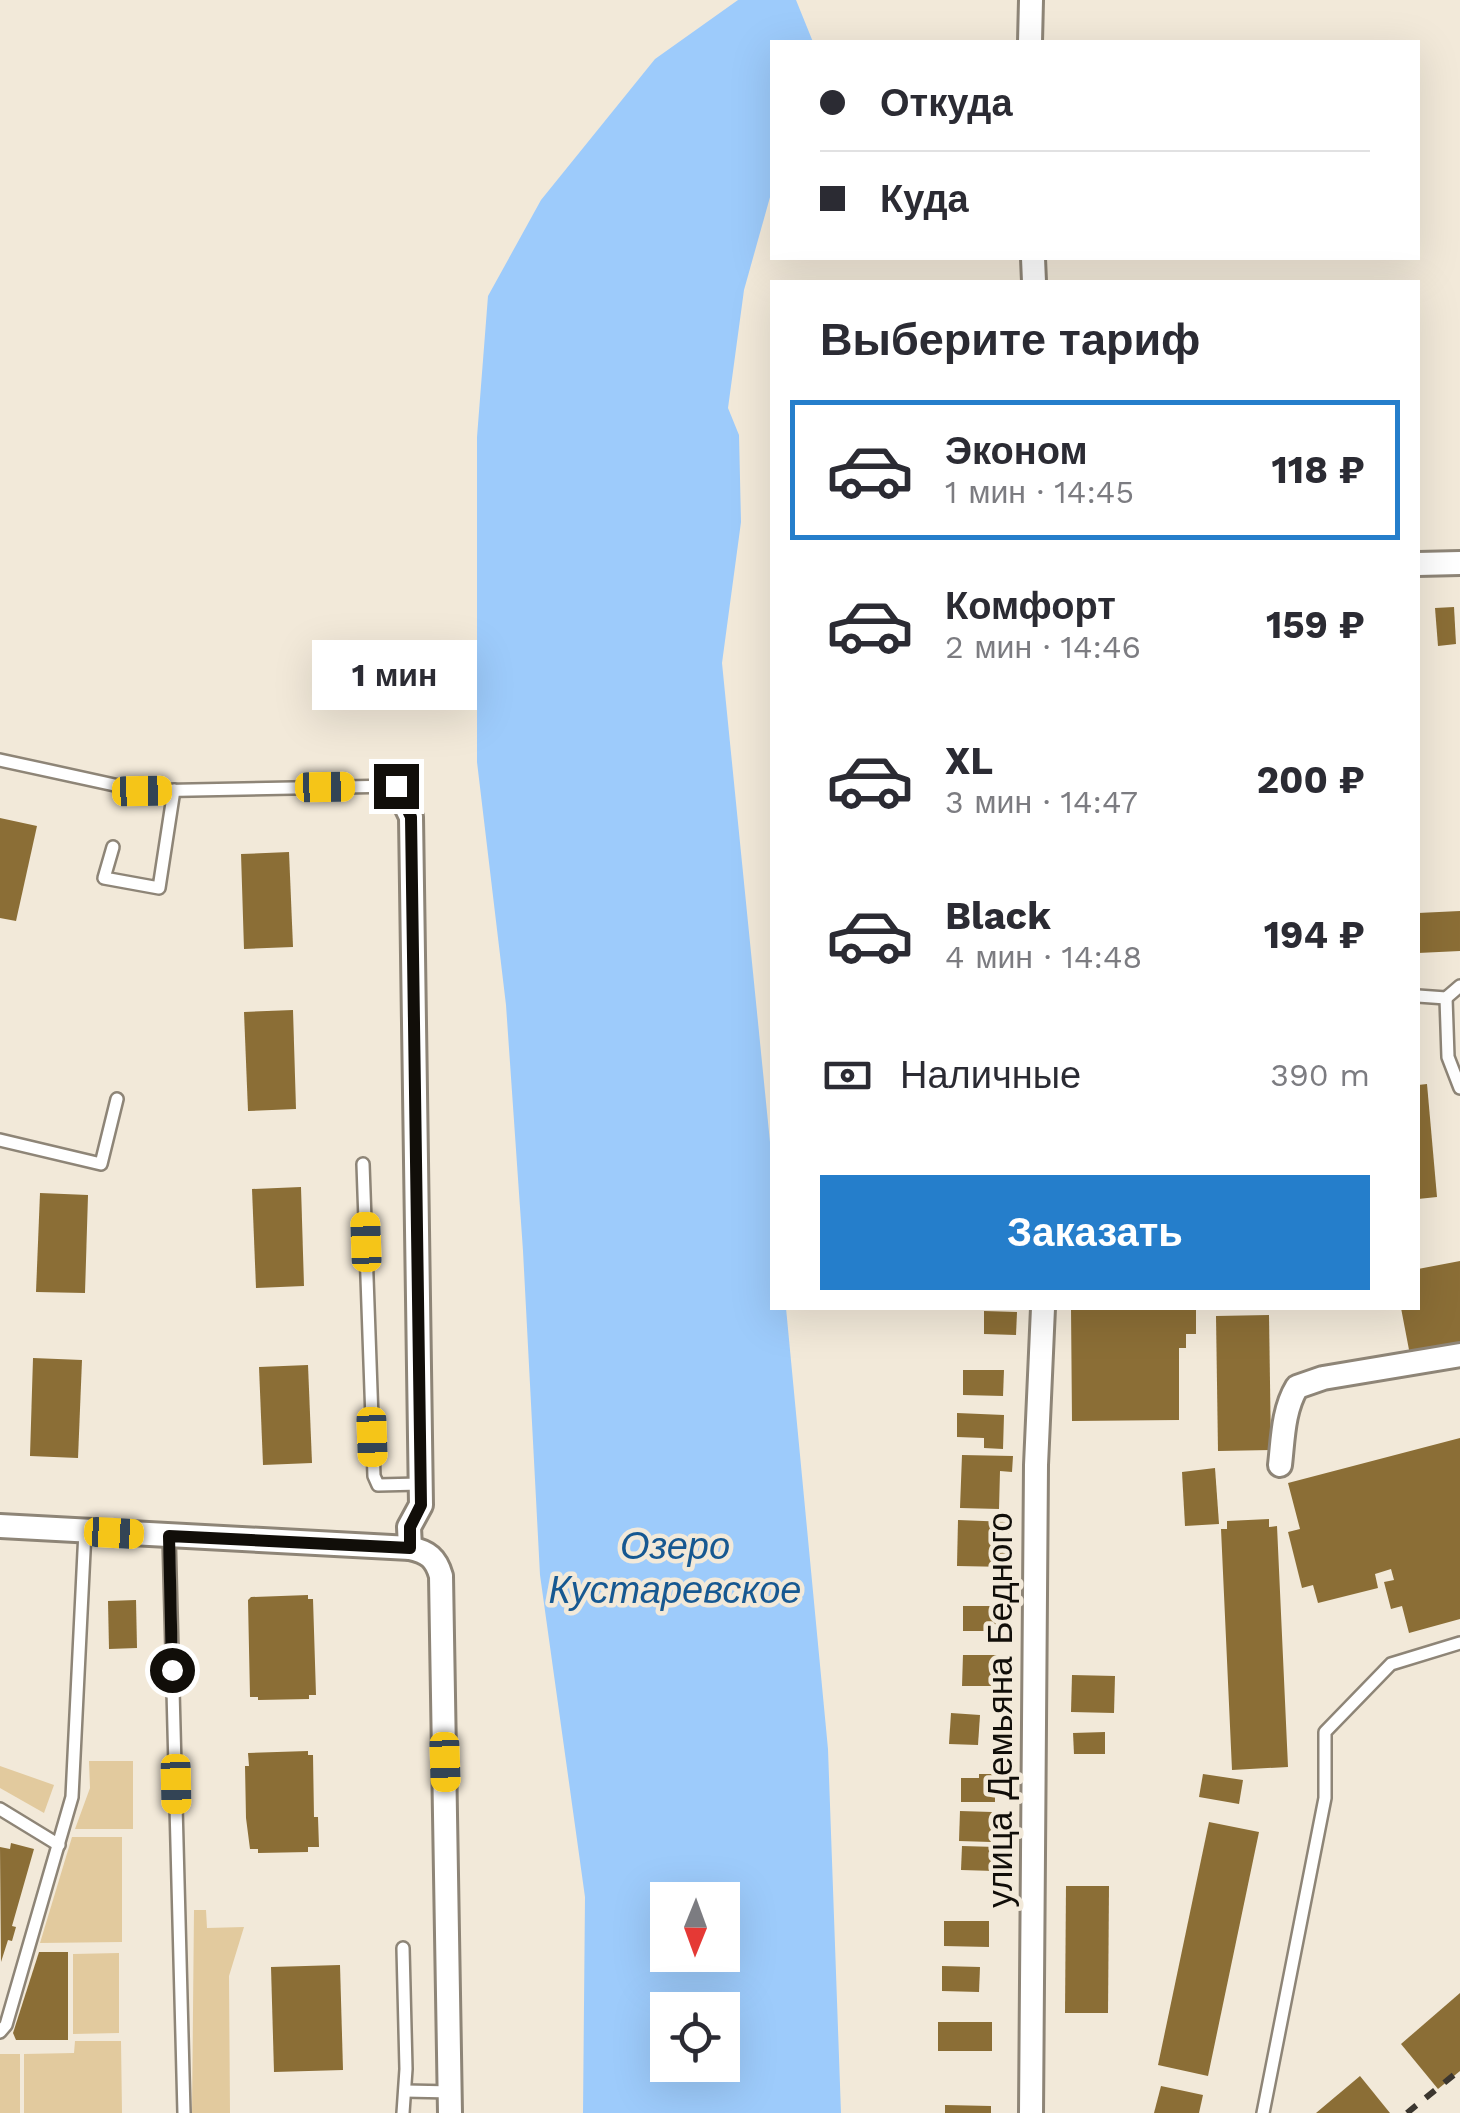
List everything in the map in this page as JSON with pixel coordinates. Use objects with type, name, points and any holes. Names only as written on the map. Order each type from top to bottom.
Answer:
[{"type":"street","points":[[1030,0],[1030,40]]},
{"type":"street","points":[[1420,564],[1460,562]]},
{"type":"street","points":[[396,786],[411,817],[421,1505],[410,1527],[410,1548]]},
{"type":"street","name":"улица Демьяна Бедного","points":[[1031,2113],[1036,1465],[1042,1310]]},
{"type":"street","points":[[1280,1465],[1288,1408],[1297,1387],[1323,1378],[1460,1355]]},
{"type":"street","points":[[0,1526],[410,1548],[432,1558],[441,1576],[451,2102]]},
{"type":"lane","points":[[0,760],[142,791],[396,786]]},
{"type":"lane","points":[[113,847],[104,878],[159,888],[174,790]]},
{"type":"lane","points":[[1420,996],[1446,998],[1460,986]]},
{"type":"lane","points":[[1446,998],[1448,1057],[1460,1088]]},
{"type":"lane","points":[[0,1140],[102,1164],[117,1098]]},
{"type":"lane","points":[[363,1164],[374,1476],[378,1485],[420,1484]]},
{"type":"lane","points":[[0,2032],[6,2024],[73,1787],[85,1532]]},
{"type":"lane","points":[[169,1536],[184,2113]]},
{"type":"lane","points":[[1263,2113],[1325,1798],[1324,1732],[1391,1664],[1460,1643]]},
{"type":"lane","points":[[0,1808],[58,1845]]},
{"type":"lane","points":[[403,1948],[403,2113]]},
{"type":"lane","points":[[405,2091],[451,2102]]},
{"type":"shaded area","points":[[89,1761],[133,1761],[133,1829],[75,1829],[90,1788]]},
{"type":"shaded area","points":[[0,1766],[54,1785],[44,1813],[0,1788]]},
{"type":"shaded area","points":[[72,1837],[122,1837],[122,1942],[40,1943]]},
{"type":"shaded area","points":[[194,1910],[206,1910],[207,1928],[244,1927],[229,1976],[230,2113],[192,2113]]},
{"type":"shaded area","points":[[119,1953],[119,2033],[73,2034],[73,1954]]},
{"type":"shaded area","points":[[75,2041],[121,2041],[122,2113],[24,2113],[24,2054],[74,2053]]},
{"type":"shaded area","points":[[0,2054],[20,2054],[20,2113],[0,2113]]},
{"type":"water","name":"Озеро Кустаревское","points":[[738,0],[796,0],[812,40],[770,40],[770,197],[744,290],[728,408],[739,435],[741,522],[722,663],[770,1142],[770,1310],[786,1310],[828,1749],[841,2113],[583,2113],[585,1897],[540,1575],[506,1005],[477,762],[477,437],[488,296],[541,200],[655,59]]},
{"type":"building","points":[[1454,607],[1456,644],[1438,646],[1435,608]]},
{"type":"building","points":[[0,818],[37,826],[16,921],[0,918]]},
{"type":"building","points":[[289,852],[293,947],[244,949],[241,854]]},
{"type":"building","points":[[1460,911],[1460,951],[1420,953],[1420,913]]},
{"type":"building","points":[[293,1010],[296,1109],[248,1111],[244,1012]]},
{"type":"building","points":[[1427,1084],[1437,1197],[1420,1199],[1420,1085]]},
{"type":"building","points":[[301,1187],[304,1286],[256,1288],[252,1189]]},
{"type":"building","points":[[40,1193],[88,1195],[85,1293],[36,1292]]},
{"type":"building","points":[[1460,1261],[1460,1346],[1410,1355],[1401,1310],[1420,1310],[1420,1269]]},
{"type":"building","points":[[1071,1310],[1196,1310],[1196,1334],[1186,1334],[1186,1348],[1179,1348],[1179,1420],[1072,1421]]},
{"type":"building","points":[[984,1311],[1017,1312],[1016,1335],[984,1334]]},
{"type":"building","points":[[1269,1315],[1271,1450],[1218,1451],[1216,1316]]},
{"type":"building","points":[[33,1358],[82,1360],[78,1458],[30,1456]]},
{"type":"building","points":[[308,1365],[312,1463],[263,1465],[259,1367]]},
{"type":"building","points":[[963,1370],[1004,1370],[1003,1396],[963,1395]]},
{"type":"building","points":[[957,1413],[1004,1415],[1003,1449],[984,1448],[984,1438],[957,1437]]},
{"type":"building","points":[[1460,1438],[1460,1619],[1409,1633],[1402,1606],[1391,1609],[1384,1582],[1394,1580],[1391,1569],[1375,1574],[1378,1588],[1318,1603],[1313,1585],[1302,1588],[1288,1532],[1300,1529],[1288,1483]]},
{"type":"building","points":[[962,1455],[1013,1456],[1012,1472],[1000,1471],[999,1509],[960,1508]]},
{"type":"building","points":[[1215,1468],[1219,1524],[1185,1526],[1182,1472]]},
{"type":"building","points":[[1269,1519],[1269,1527],[1277,1526],[1288,1767],[1232,1770],[1221,1529],[1227,1529],[1227,1521]]},
{"type":"building","points":[[958,1520],[1009,1522],[1008,1567],[957,1566]]},
{"type":"building","points":[[308,1595],[308,1599],[313,1599],[316,1695],[309,1695],[309,1699],[250,1697],[248,1600]]},
{"type":"building","points":[[136,1600],[137,1648],[109,1649],[108,1601]]},
{"type":"building","points":[[963,1606],[1000,1606],[1000,1631],[963,1631]]},
{"type":"building","points":[[963,1655],[999,1655],[998,1686],[962,1686]]},
{"type":"building","points":[[1072,1675],[1115,1676],[1114,1713],[1071,1712]]},
{"type":"building","points":[[951,1713],[980,1715],[978,1745],[949,1744]]},
{"type":"building","points":[[1105,1732],[1105,1754],[1074,1754],[1073,1733]]},
{"type":"building","points":[[308,1751],[308,1755],[313,1755],[314,1817],[318,1817],[319,1847],[308,1847],[308,1852],[258,1853],[258,1849],[250,1849],[246,1818],[248,1753]]},
{"type":"building","points":[[979,1774],[995,1774],[995,1802],[961,1802],[961,1778],[979,1778]]},
{"type":"building","points":[[1203,1774],[1243,1780],[1239,1804],[1199,1797]]},
{"type":"building","points":[[960,1811],[992,1812],[991,1842],[959,1841]]},
{"type":"building","points":[[1209,1822],[1259,1832],[1208,2076],[1158,2065]]},
{"type":"building","points":[[11,1843],[34,1849],[12,1926],[16,1927],[12,1941],[8,1940],[1,1962],[0,1847],[10,1849]]},
{"type":"building","points":[[962,1846],[996,1847],[995,1871],[961,1870]]},
{"type":"building","points":[[1066,1886],[1109,1886],[1108,2013],[1065,2013]]},
{"type":"building","points":[[944,1921],[989,1921],[989,1947],[944,1946]]},
{"type":"building","points":[[39,1952],[68,1952],[68,2040],[16,2040],[13,2033]]},
{"type":"building","points":[[340,1965],[343,2070],[274,2072],[271,1967]]},
{"type":"building","points":[[942,1966],[980,1967],[979,1992],[942,1991]]},
{"type":"building","points":[[1460,1993],[1460,2071],[1438,2089],[1401,2044]]},
{"type":"building","points":[[938,2022],[992,2022],[992,2051],[938,2051]]},
{"type":"building","points":[[1360,2076],[1390,2113],[1316,2113]]},
{"type":"building","points":[[1161,2086],[1203,2095],[1199,2113],[1154,2113]]},
{"type":"building","points":[[945,2105],[991,2106],[991,2113],[945,2113]]},
{"type":"railway","points":[[1407,2113],[1460,2070]]},
{"type":"route","points":[[172,1670],[169,1536],[410,1548],[410,1527],[421,1505],[411,817],[396,786]]}]
